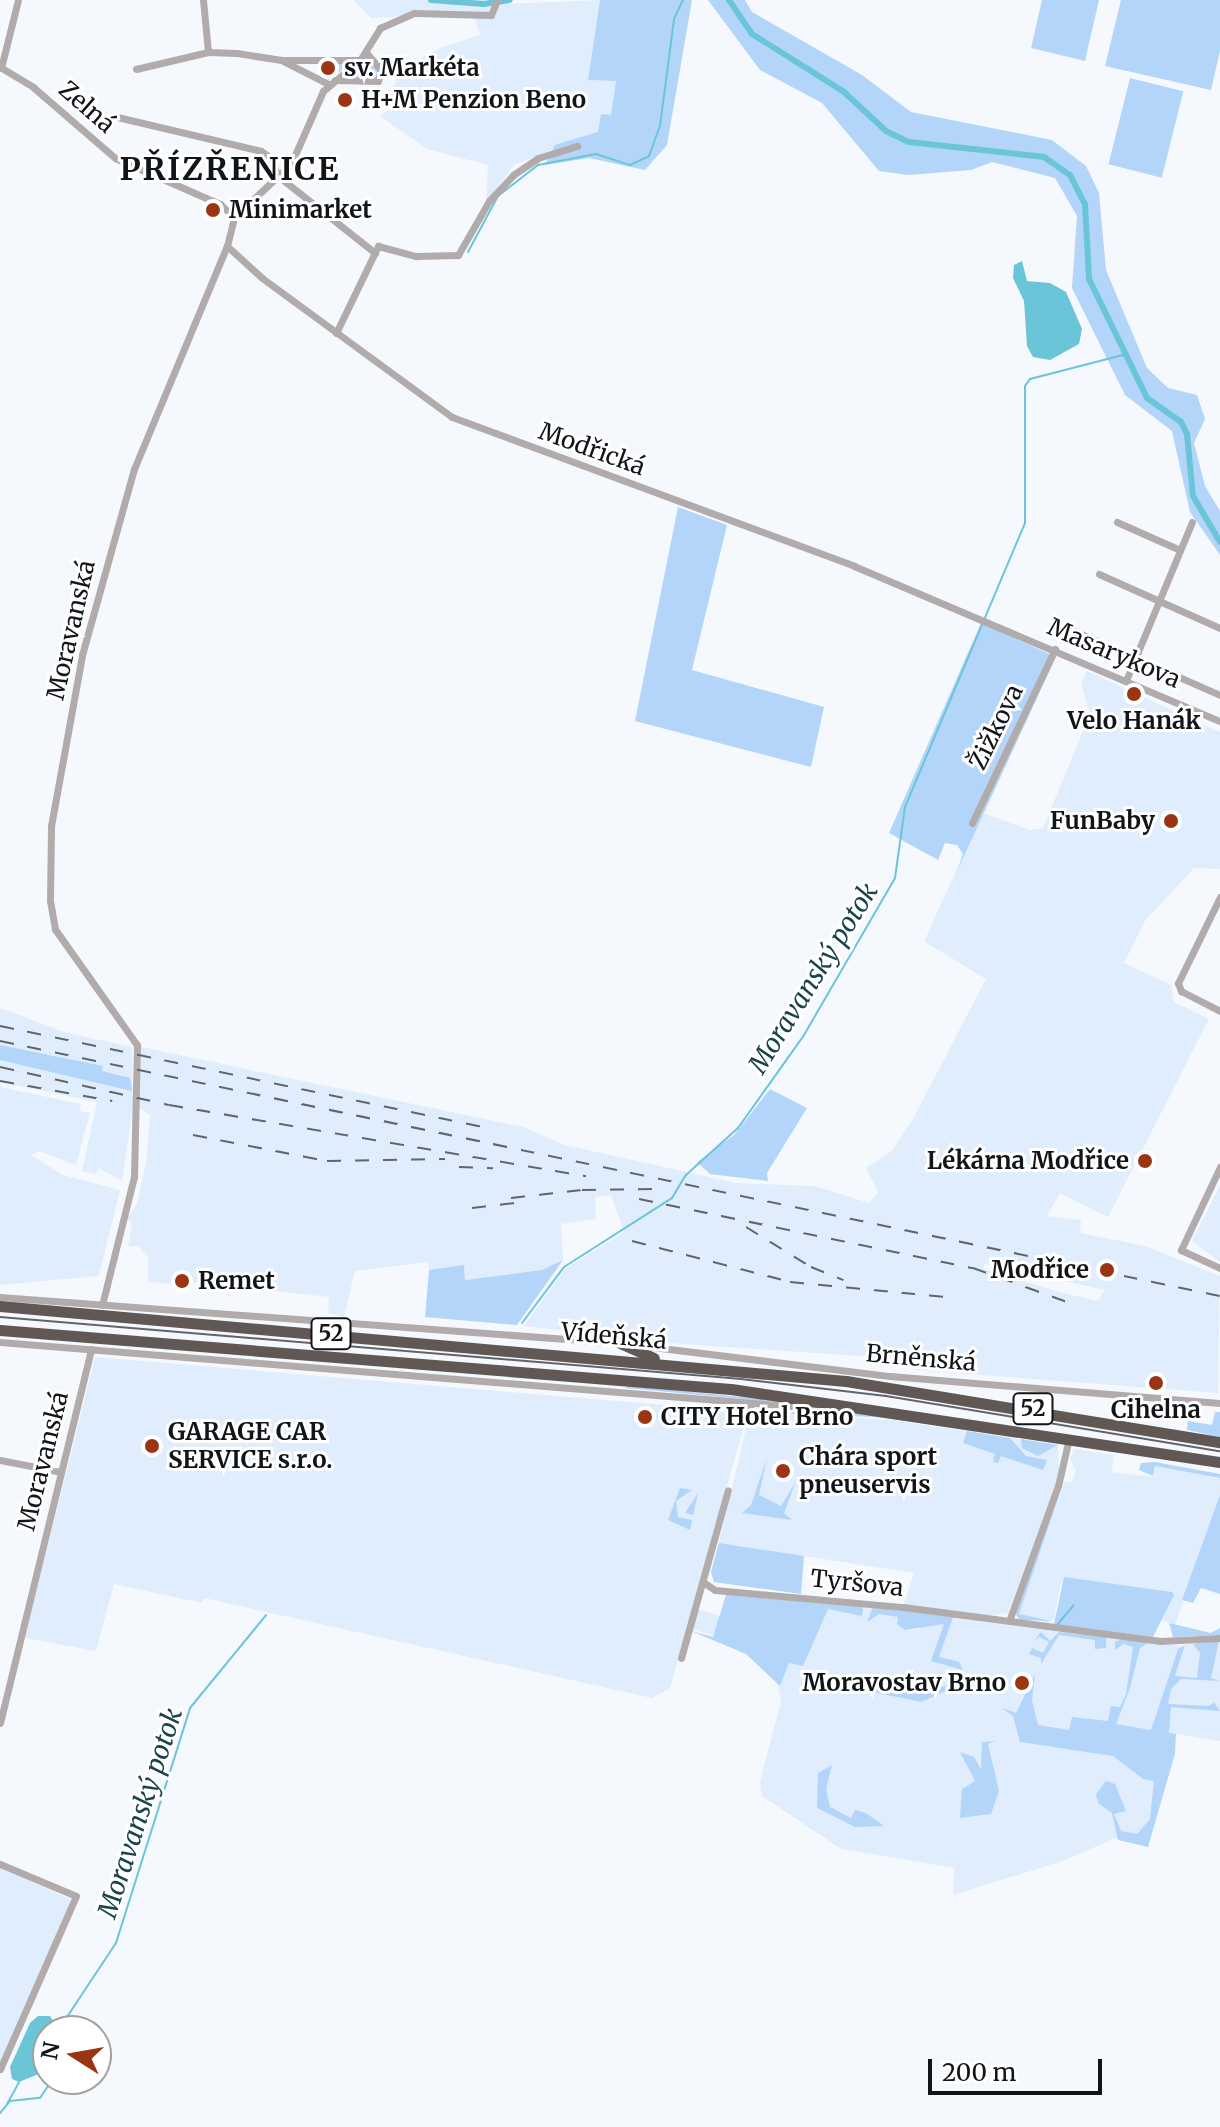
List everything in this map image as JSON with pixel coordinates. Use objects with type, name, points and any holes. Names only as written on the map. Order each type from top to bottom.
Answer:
[{"type":"highway","name":"Vídeňská","points":[[0,1306],[662,1362],[846,1381],[1220,1442]]},
{"type":"highway","name":"Vídeňská","points":[[0,1330],[717,1388],[916,1413],[1220,1462]]},
{"type":"highway","points":[[620,1343],[662,1362]]},
{"type":"street","points":[[1,67],[18,0]]},
{"type":"street","points":[[203,0],[208,52]]},
{"type":"street","points":[[234,217],[293,162],[333,82],[360,60],[380,28],[402,17],[441,12],[491,15],[496,4]]},
{"type":"street","points":[[136,69],[208,52],[281,60],[321,57],[360,60]]},
{"type":"street","points":[[281,60],[333,82],[378,81],[381,70],[366,52]]},
{"type":"street","points":[[317,76],[321,57]]},
{"type":"street","name":"Zelná","points":[[1,67],[33,87],[115,158],[220,204],[234,217]]},
{"type":"street","points":[[113,116],[261,151],[271,158],[278,176],[375,253]]},
{"type":"street","points":[[336,333],[375,253],[384,246],[416,256],[458,255],[489,201],[513,175],[538,158],[577,146]]},
{"type":"street","name":"Moravanská","points":[[102,1305],[134,1177],[137,1045],[55,929],[50,900],[51,826],[82,655],[134,469],[227,246],[234,217]]},
{"type":"street","name":"Modřická","points":[[227,246],[336,333],[452,417],[832,557],[986,620]]},
{"type":"street","points":[[1117,522],[1180,550]]},
{"type":"street","points":[[1127,678],[1192,522]]},
{"type":"street","points":[[1099,574],[1220,628]]},
{"type":"street","name":"Masarykova","points":[[986,620],[1127,678],[1220,721]]},
{"type":"street","name":"Masarykova","points":[[1072,630],[1220,695]]},
{"type":"street","name":"Žižkova","points":[[972,823],[1055,649]]},
{"type":"street","points":[[1220,897],[1179,988],[1220,1011]]},
{"type":"street","points":[[1220,1167],[1181,1250],[1220,1268]]},
{"type":"street","name":"Vídeňská","points":[[0,1297],[620,1343]]},
{"type":"street","name":"Vídeňská","points":[[0,1342],[751,1404],[916,1413]]},
{"type":"street","name":"Brněnská","points":[[620,1343],[890,1376],[1220,1403]]},
{"type":"street","name":"Moravanská","points":[[0,1722],[91,1349]]},
{"type":"street","points":[[748,1417],[751,1404]]},
{"type":"street","points":[[1009,1621],[1028,1571],[1069,1436]]},
{"type":"street","points":[[0,1460],[61,1472]]},
{"type":"street","points":[[681,1658],[728,1490]]},
{"type":"street","name":"Tyršova","points":[[703,1582],[715,1590],[1009,1621],[1177,1643],[1220,1638]]},
{"type":"street","points":[[0,1864],[76,1896],[0,2069]]},
{"type":"shaded area","points":[[353,0],[500,0],[500,4],[600,0],[588,80],[616,81],[611,116],[598,132],[514,165],[486,203],[488,165],[427,149],[380,116],[391,108],[381,100],[395,84],[399,70],[442,47],[480,35],[475,19],[446,14],[371,18]]},
{"type":"shaded area","points":[[600,0],[692,0],[667,145],[645,170],[589,158],[545,165],[555,145],[598,132],[601,114],[611,115],[616,81],[588,80]]},
{"type":"shaded area","points":[[708,0],[745,0],[752,12],[862,75],[911,112],[1052,140],[1086,166],[1099,193],[1106,270],[1147,368],[1168,388],[1197,395],[1205,419],[1194,443],[1205,486],[1220,511],[1220,555],[1190,512],[1172,431],[1125,395],[1072,288],[1077,216],[1055,178],[992,162],[971,170],[908,175],[879,171],[822,103],[760,70]]},
{"type":"shaded area","points":[[1042,0],[1099,0],[1085,61],[1031,48]]},
{"type":"shaded area","points":[[1121,0],[1220,0],[1220,51],[1211,90],[1105,66]]},
{"type":"shaded area","points":[[366,58],[379,71],[379,78],[345,79]]},
{"type":"shaded area","points":[[323,61],[354,61],[329,80],[321,76]]},
{"type":"shaded area","points":[[1130,78],[1183,91],[1162,178],[1108,164]]},
{"type":"shaded area","points":[[1022,261],[1027,281],[1050,283],[1066,292],[1082,329],[1079,344],[1050,360],[1033,357],[1027,346],[1024,301],[1013,278],[1014,265]]},
{"type":"shaded area","points":[[678,507],[727,525],[692,670],[824,707],[811,767],[635,721]]},
{"type":"shaded area","points":[[981,623],[1056,657],[957,871],[963,854],[957,845],[945,843],[938,860],[889,833]]},
{"type":"shaded area","points":[[1087,671],[1220,732],[1220,869],[1194,868],[1145,921],[1124,963],[1171,985],[1174,1002],[1209,1019],[1108,1217],[1060,1193],[1047,1216],[1081,1220],[1080,1233],[1145,1246],[1220,1276],[1218,1393],[914,1370],[918,1360],[669,1343],[524,1326],[565,1269],[624,1232],[611,1195],[595,1197],[596,1219],[561,1224],[563,1260],[542,1270],[465,1280],[464,1265],[429,1270],[428,1262],[355,1271],[344,1317],[328,1313],[329,1297],[184,1281],[183,1285],[148,1282],[148,1258],[138,1246],[128,1246],[132,1223],[127,1219],[137,1204],[146,1163],[150,1115],[139,1108],[141,1047],[523,1127],[565,1145],[736,1183],[815,1186],[869,1203],[878,1192],[866,1168],[892,1151],[913,1119],[986,979],[925,942],[928,932],[983,813],[1030,830],[1043,828],[1089,710],[1081,684]],"holes":[[[984,1264],[1104,1290],[1098,1301],[984,1269]]]},
{"type":"shaded area","points":[[0,1008],[67,1033],[132,1047],[133,1106],[122,1181],[98,1168],[96,1174],[82,1171],[97,1102],[0,1082]]},
{"type":"shaded area","points":[[0,1045],[103,1066],[102,1071],[130,1078],[132,1091],[0,1060]]},
{"type":"shaded area","points":[[0,1087],[81,1104],[79,1111],[90,1113],[76,1165],[39,1151],[31,1155],[63,1175],[120,1190],[99,1276],[0,1285]]},
{"type":"shaded area","points":[[770,1089],[807,1108],[767,1173],[768,1181],[710,1174],[697,1162],[734,1135]]},
{"type":"shaded area","points":[[1220,1185],[1220,1262],[1192,1241]]},
{"type":"shaded area","points":[[563,1260],[517,1325],[425,1317],[429,1270],[464,1265],[465,1280],[542,1270]]},
{"type":"shaded area","points":[[95,1357],[748,1412],[670,1688],[652,1698],[204,1598],[202,1603],[114,1584],[96,1651],[25,1638]]},
{"type":"shaded area","points":[[625,1388],[774,1400],[816,1406]]},
{"type":"shaded area","points":[[750,1412],[891,1420],[1058,1445],[1059,1477],[1008,1613],[988,1616],[904,1604],[914,1573],[719,1543]]},
{"type":"shaded area","points":[[1215,1412],[1220,1412],[1220,1437],[1187,1430],[1188,1421],[1212,1425]]},
{"type":"shaded area","points":[[790,1414],[876,1414],[966,1429],[875,1417]]},
{"type":"shaded area","points":[[967,1431],[1010,1438],[1026,1456],[1047,1460],[1043,1470],[1001,1456],[998,1463],[993,1462],[995,1454],[963,1443]]},
{"type":"shaded area","points":[[1021,1439],[1058,1445],[1038,1456],[1022,1448]]},
{"type":"shaded area","points":[[1075,1449],[1114,1455],[1112,1472],[1153,1477],[1155,1466],[1220,1478],[1220,1495],[1175,1625],[1061,1582],[1054,1619],[1048,1623],[1018,1614],[1065,1481],[1071,1483],[1076,1471],[1070,1459]]},
{"type":"shaded area","points":[[767,1458],[759,1495],[781,1506],[795,1483],[784,1513],[792,1520],[742,1513],[751,1505]]},
{"type":"shaded area","points":[[1155,1462],[1220,1474],[1220,1478],[1155,1466],[1153,1476],[1139,1470],[1141,1463]]},
{"type":"shaded area","points":[[1064,1481],[1019,1614],[1051,1621],[1020,1620],[1016,1615],[1017,1607]]},
{"type":"shaded area","points":[[680,1488],[692,1490],[676,1501],[678,1517],[692,1520],[693,1515],[685,1513],[698,1493],[690,1530],[668,1520]]},
{"type":"shaded area","points":[[1220,1495],[1220,1594],[1201,1588],[1193,1603],[1182,1600]]},
{"type":"shaded area","points":[[722,1531],[719,1543],[804,1556],[801,1594],[714,1582],[711,1572]]},
{"type":"shaded area","points":[[1064,1577],[1172,1592],[1174,1595],[1153,1637],[1054,1624]]},
{"type":"shaded area","points":[[726,1595],[861,1606],[863,1610],[861,1620],[861,1616],[828,1609],[803,1666],[789,1663],[780,1686],[746,1654],[691,1631],[713,1637]]},
{"type":"shaded area","points":[[826,1605],[877,1606],[910,1616],[914,1630],[953,1617],[1182,1646],[1152,1731],[1157,1731],[1185,1645],[1220,1641],[1220,1741],[1176,1734],[1148,1847],[1115,1838],[1066,1860],[953,1895],[954,1868],[841,1849],[762,1796],[760,1782],[781,1701],[778,1687],[789,1663],[803,1665]]},
{"type":"shaded area","points":[[873,1607],[953,1617],[939,1657],[959,1662],[963,1670],[931,1661],[944,1624],[905,1630],[897,1624],[898,1617],[879,1614],[867,1622]]},
{"type":"shaded area","points":[[697,1609],[721,1616],[715,1636],[691,1629]]},
{"type":"shaded area","points":[[1169,1623],[1211,1633],[1220,1628],[1220,1635],[1173,1637]]},
{"type":"shaded area","points":[[1041,1632],[1050,1641],[1059,1632],[1106,1637],[1106,1648],[1095,1649],[1095,1640],[1059,1635],[1041,1664],[1041,1658],[1029,1654],[1032,1648],[1043,1653],[1049,1642],[1039,1637],[1034,1641]]},
{"type":"shaded area","points":[[1122,1639],[1148,1643],[1140,1648],[1130,1688],[1116,1724],[1151,1730],[1178,1649],[1185,1645],[1175,1676],[1197,1678],[1200,1653],[1193,1644],[1219,1641],[1211,1678],[1220,1681],[1181,1679],[1171,1689],[1168,1704],[1209,1706],[1214,1702],[1220,1711],[1171,1707],[1169,1733],[1176,1734],[1175,1754],[1148,1847],[1118,1840],[1112,1813],[1098,1803],[1096,1794],[1106,1781],[1115,1784],[1126,1811],[1114,1814],[1121,1831],[1137,1834],[1150,1819],[1154,1781],[1143,1779],[1113,1756],[1020,1742],[1013,1716],[1002,1708],[1016,1713],[1035,1674],[1032,1701],[1038,1725],[1069,1730],[1072,1717],[1108,1721],[1111,1706],[1120,1707],[1126,1694],[1133,1647],[1123,1644],[1115,1650],[1115,1642]]},
{"type":"shaded area","points":[[805,1671],[922,1691],[968,1681],[921,1702],[810,1679]]},
{"type":"shaded area","points":[[995,1741],[988,1744],[999,1791],[991,1814],[960,1818],[962,1789],[975,1781],[960,1752],[974,1757],[981,1769],[982,1742]]},
{"type":"shaded area","points":[[832,1765],[826,1789],[830,1807],[851,1818],[855,1810],[866,1813],[884,1826],[855,1827],[817,1808],[818,1773]]},
{"type":"shaded area","points":[[0,1867],[72,1900],[0,2063]]},
{"type":"shaded area","points":[[32,2021],[32,2077],[19,2082],[12,2079],[10,2067]]},
{"type":"waterway","points":[[431,0],[484,4],[510,0]]},
{"type":"waterway","points":[[468,252],[498,196],[538,165],[596,154],[630,165],[649,156],[660,126],[674,19],[683,0]]},
{"type":"waterway","points":[[729,0],[752,34],[844,92],[886,131],[909,142],[1044,157],[1070,175],[1085,204],[1089,279],[1147,398],[1181,422],[1187,434],[1193,496],[1220,542]]},
{"type":"waterway","name":"Moravanský potok","points":[[522,1323],[564,1267],[672,1198],[686,1175],[738,1128],[804,1035],[895,878],[905,807],[1025,523],[1025,386],[1030,379],[1123,355]]},
{"type":"waterway","points":[[1057,1625],[1074,1605]]},
{"type":"waterway","name":"Moravanský potok","points":[[68,2015],[116,1943],[190,1708],[266,1615]]},
{"type":"waterway","points":[[7,2104],[19,2082]]},
{"type":"waterway","name":"Moravanský potok","points":[[0,2113],[10,2101],[40,2098],[42,2095]]},
{"type":"tram line","points":[[0,1317],[741,1379],[886,1396],[1220,1451]]},
{"type":"railway","points":[[0,1026],[492,1129]]},
{"type":"railway","points":[[0,1041],[1220,1296]]},
{"type":"railway","points":[[0,1067],[169,1105],[586,1176]]},
{"type":"railway","points":[[0,1081],[112,1101]]},
{"type":"railway","points":[[193,1135],[327,1161],[445,1159]]},
{"type":"railway","points":[[459,1167],[493,1168]]},
{"type":"railway","points":[[511,1198],[582,1190],[655,1189]]},
{"type":"railway","points":[[639,1199],[973,1268],[1067,1302]]},
{"type":"railway","points":[[472,1208],[524,1202]]},
{"type":"railway","points":[[746,1227],[811,1267],[844,1280]]},
{"type":"railway","points":[[632,1241],[790,1282],[945,1297]]},
{"type":"place","name":"sv. Markéta","points":[[328,68]]},
{"type":"place","name":"H+M Penzion Beno","points":[[345,100]]},
{"type":"place","name":"Minimarket","points":[[213,210]]},
{"type":"place","name":"Velo Hanák","points":[[1134,694]]},
{"type":"place","name":"FunBaby","points":[[1171,821]]},
{"type":"place","name":"Lékárna Modřice","points":[[1145,1161]]},
{"type":"place","name":"Modřice","points":[[1107,1270]]},
{"type":"place","name":"Remet","points":[[182,1281]]},
{"type":"place","name":"Cihelna","points":[[1156,1383]]},
{"type":"place","name":"CITY Hotel Brno","points":[[645,1417]]},
{"type":"place","name":"GARAGE CAR SERVICE s.r.o.","points":[[152,1446]]},
{"type":"place","name":"Chára sport pneuservis","points":[[783,1471]]},
{"type":"place","name":"Moravostav Brno","points":[[1022,1683]]},
{"type":"district","name":"PŘÍZŘENICE","points":[[230,169]]}]
